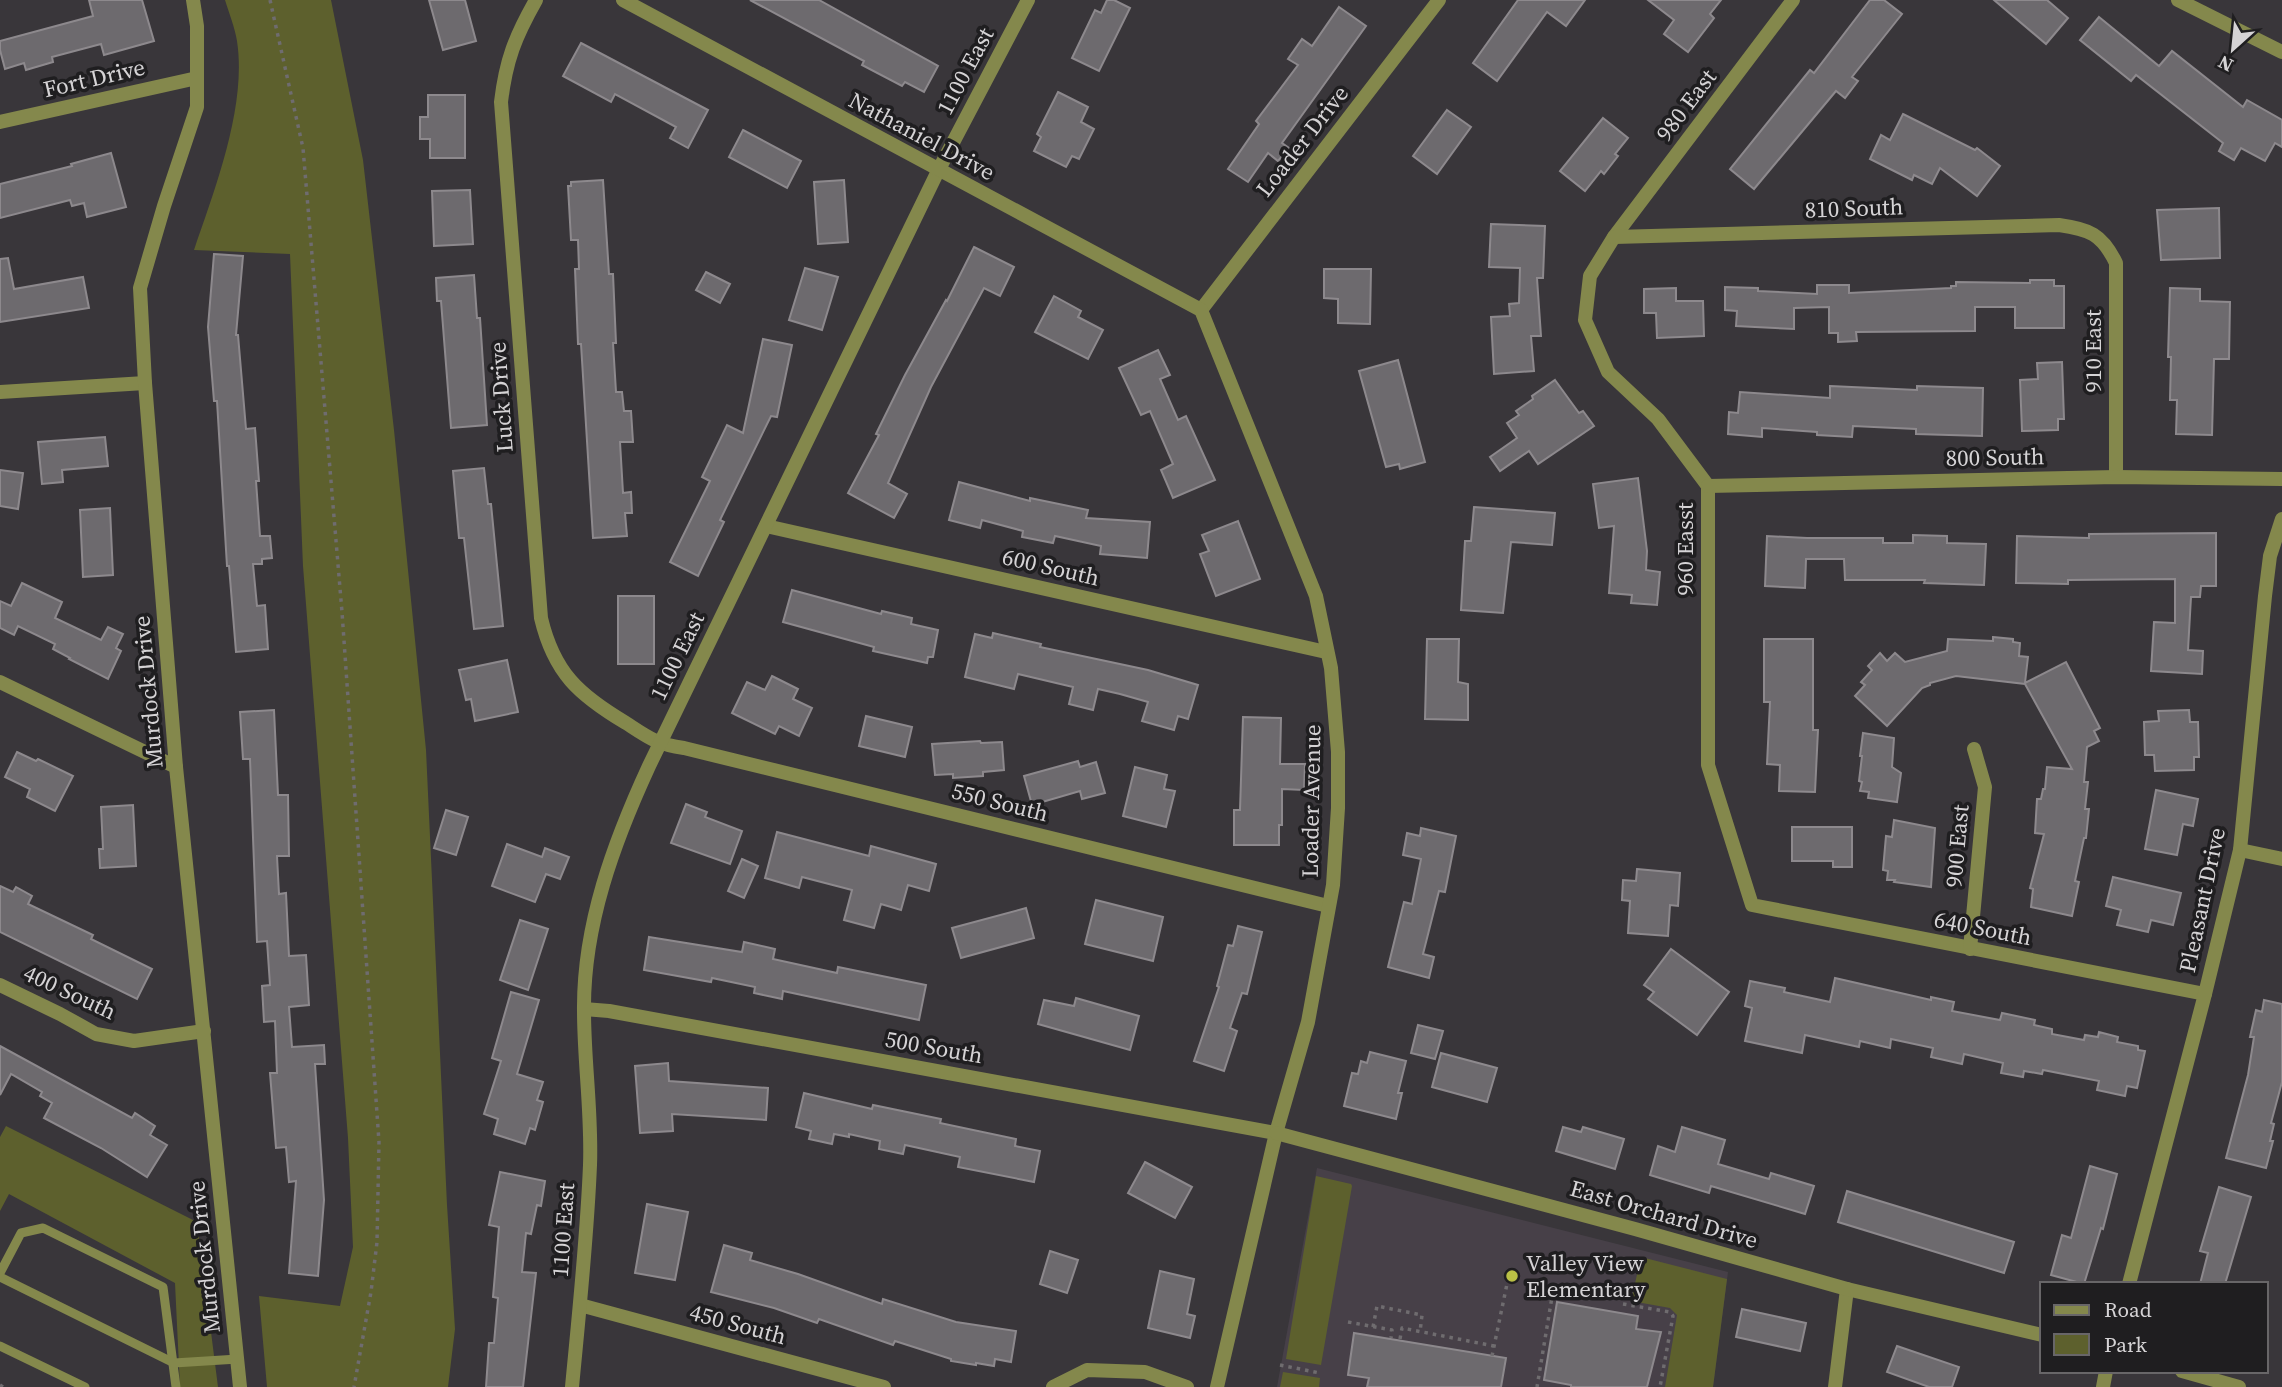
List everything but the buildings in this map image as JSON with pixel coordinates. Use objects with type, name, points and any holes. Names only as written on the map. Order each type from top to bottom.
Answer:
[{"type":"street","name":"Murdock Drive","points":[[193,0],[197,26],[197,107],[140,288],[145,383],[177,766],[240,1387]]},
{"type":"street","name":"Luck Drive","points":[[536,0],[512,46],[501,102],[541,618],[555,659],[569,680],[591,702],[660,744]]},
{"type":"street","name":"Nathaniel Drive","points":[[623,0],[1201,310]]},
{"type":"street","name":"1100 East","points":[[572,1387],[590,1162],[584,1009],[588,958],[603,883],[624,821],[660,744],[938,171],[1028,0]]},
{"type":"street","name":"Loader Drive","points":[[1201,310],[1439,0]]},
{"type":"street","name":"980 East","points":[[1614,237],[1793,0]]},
{"type":"street","points":[[2178,0],[2282,52]]},
{"type":"street","name":"Fort Drive","points":[[0,122],[197,78]]},
{"type":"street","name":"810 South","points":[[1614,237],[2059,225],[2094,234]]},
{"type":"street","name":"910 East","points":[[2094,234],[2109,248],[2116,263],[2116,477]]},
{"type":"street","name":"960 Easst","points":[[1614,237],[1590,276],[1585,320],[1608,372],[1658,419],[1708,486],[1708,765],[1752,905]]},
{"type":"street","name":"Loader Avenue","points":[[1201,310],[1316,596],[1333,688],[1338,752],[1333,885],[1308,1022],[1276,1133],[1217,1387]]},
{"type":"street","points":[[0,391],[145,383]]},
{"type":"street","name":"800 South","points":[[1708,486],[2116,477],[2282,479]]},
{"type":"street","name":"Pleasant Drive","points":[[2130,1282],[2240,850],[2264,596],[2270,556],[2282,519]]},
{"type":"street","name":"600 South","points":[[766,526],[1326,652]]},
{"type":"street","points":[[0,682],[177,766]]},
{"type":"street","name":"550 South","points":[[660,744],[1328,906]]},
{"type":"street","name":"900 East","points":[[1970,948],[1985,787],[1974,749]]},
{"type":"street","points":[[2240,850],[2282,859]]},
{"type":"street","name":"640 South","points":[[1752,905],[2205,994]]},
{"type":"street","name":"400 South","points":[[0,985],[96,1034],[134,1041],[204,1031]]},
{"type":"street","name":"500 South","points":[[584,1009],[609,1011],[1276,1133]]},
{"type":"street","name":"East Orchard Drive","points":[[1276,1133],[1622,1225],[1847,1289],[2040,1335]]},
{"type":"street","points":[[1835,1387],[1847,1289]]},
{"type":"street","name":"450 South","points":[[580,1305],[884,1387]]},
{"type":"street","points":[[1053,1387],[1087,1370],[1145,1372],[1187,1387]]},
{"type":"street","points":[[2189,1373],[2239,1387]]},
{"type":"lane","points":[[176,1387],[174,1363],[163,1287],[43,1228],[21,1233],[0,1275],[174,1363],[238,1359]]},
{"type":"lane","points":[[0,1346],[85,1387]]},
{"type":"path","points":[[270,0],[303,148],[342,612],[379,1142],[377,1242],[354,1387]]},
{"type":"path","points":[[1492,1356],[1507,1284]]},
{"type":"path","points":[[1537,1289],[1553,1292],[1537,1387]]},
{"type":"path","points":[[1623,1304],[1670,1312],[1672,1316],[1660,1387]]},
{"type":"path","points":[[1373,1326],[1377,1306],[1422,1315],[1420,1332]]},
{"type":"path","points":[[1348,1322],[1392,1330],[1391,1338]]},
{"type":"path","points":[[1400,1339],[1402,1328],[1494,1346]]},
{"type":"path","points":[[1280,1365],[1320,1373]]},
{"type":"shaded area","name":"Valley View Elementary","points":[[1317,1168],[1728,1272],[1713,1387],[1277,1387]]},
{"type":"green space","points":[[225,0],[331,0],[363,160],[394,430],[426,750],[455,1329],[448,1387],[267,1387],[259,1296],[340,1306],[353,1247],[348,1138],[303,566],[290,254],[194,250],[227,147],[237,92],[237,41]]},
{"type":"green space","points":[[6,1126],[197,1222],[218,1387],[180,1387],[175,1283],[9,1194],[0,1211],[0,1137]]},
{"type":"green space","points":[[1316,1176],[1352,1186],[1321,1365],[1286,1359]]},
{"type":"green space","points":[[1641,1257],[1727,1279],[1713,1387],[1665,1387],[1677,1315],[1670,1308],[1631,1301]]},
{"type":"green space","points":[[1283,1372],[1320,1378],[1319,1387],[1280,1387]]},
{"type":"place","name":"Valley View Elementary","points":[[1512,1276]]}]
